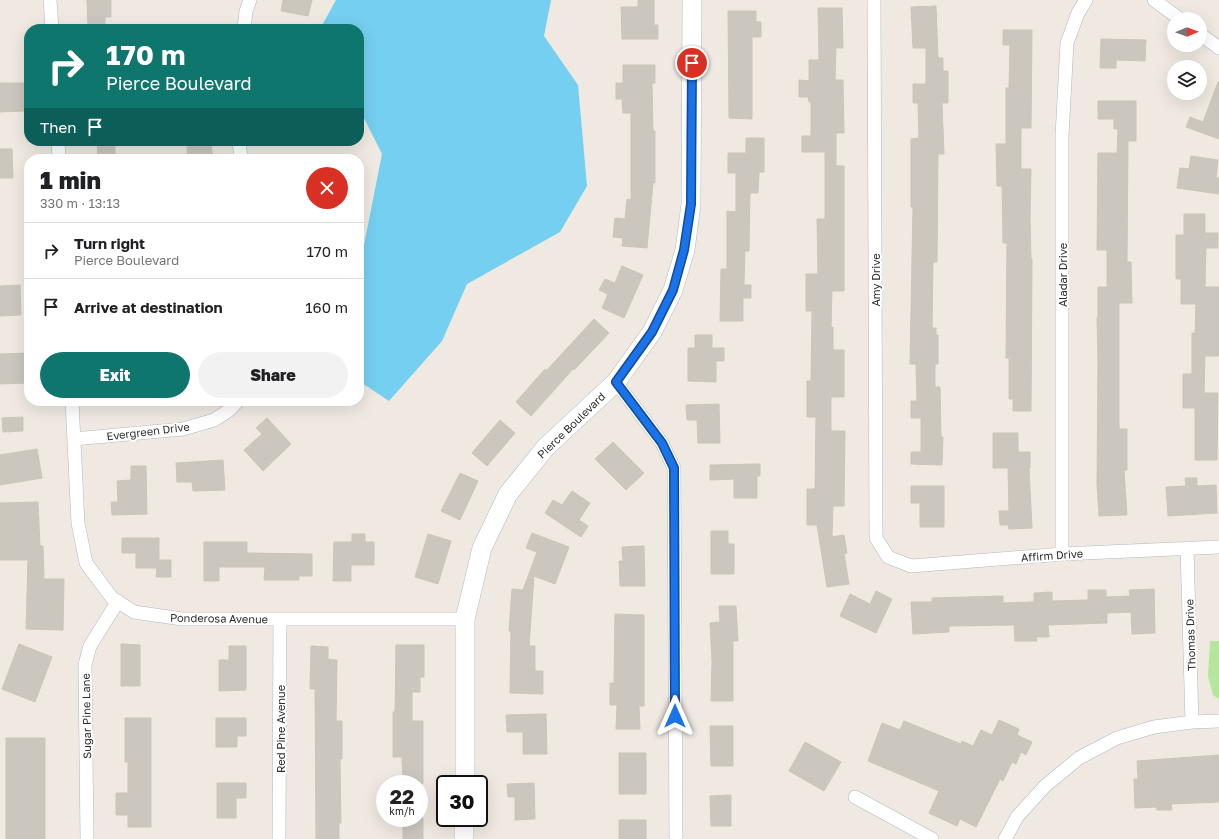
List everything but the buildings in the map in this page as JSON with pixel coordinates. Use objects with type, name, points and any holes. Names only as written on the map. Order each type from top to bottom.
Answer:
[{"type":"street","points":[[50,0],[52,24]]},
{"type":"street","points":[[245,24],[246,11],[250,0]]},
{"type":"street","name":"Pierce Boulevard","points":[[465,775],[465,619],[482,548],[508,494],[546,447],[616,382],[652,332],[673,290],[684,250],[691,204],[692,0]]},
{"type":"street","name":"Amy Drive","points":[[874,0],[876,538],[888,557]]},
{"type":"street","name":"Aladar Drive","points":[[1062,554],[1063,99],[1066,43],[1078,13],[1086,0]]},
{"type":"street","points":[[1154,0],[1170,12]]},
{"type":"street","points":[[1207,39],[1219,48]]},
{"type":"street","points":[[616,382],[662,443],[674,468],[676,839]]},
{"type":"street","name":"Ponderosa Avenue","points":[[72,406],[78,523],[86,563],[112,598],[134,612],[182,619],[465,619]]},
{"type":"street","name":"Evergreen Drive","points":[[74,439],[183,429],[214,420],[228,412],[233,406]]},
{"type":"street","name":"Affirm Drive","points":[[888,557],[911,566],[1062,554],[1219,547]]},
{"type":"street","name":"Thomas Drive","points":[[1188,548],[1192,722]]},
{"type":"street","name":"Sugar Pine Lane","points":[[88,839],[85,665],[90,646],[118,601]]},
{"type":"street","name":"Red Pine Avenue","points":[[279,839],[280,619]]},
{"type":"street","points":[[1005,839],[1017,817],[1045,786],[1079,758],[1117,738],[1154,727],[1192,722],[1219,721]]},
{"type":"street","points":[[855,797],[932,839]]},
{"type":"street","points":[[464,827],[464,839]]},
{"type":"green space","points":[[1210,641],[1219,641],[1219,699],[1213,695],[1208,676]]},
{"type":"water","points":[[336,0],[551,0],[544,36],[578,85],[587,186],[560,232],[467,284],[442,341],[389,401],[364,384],[364,245],[382,154],[364,118],[364,24],[323,24]]},
{"type":"route","points":[[675,716],[674,468],[662,443],[616,382],[652,332],[673,290],[684,250],[691,204],[692,63]]}]
